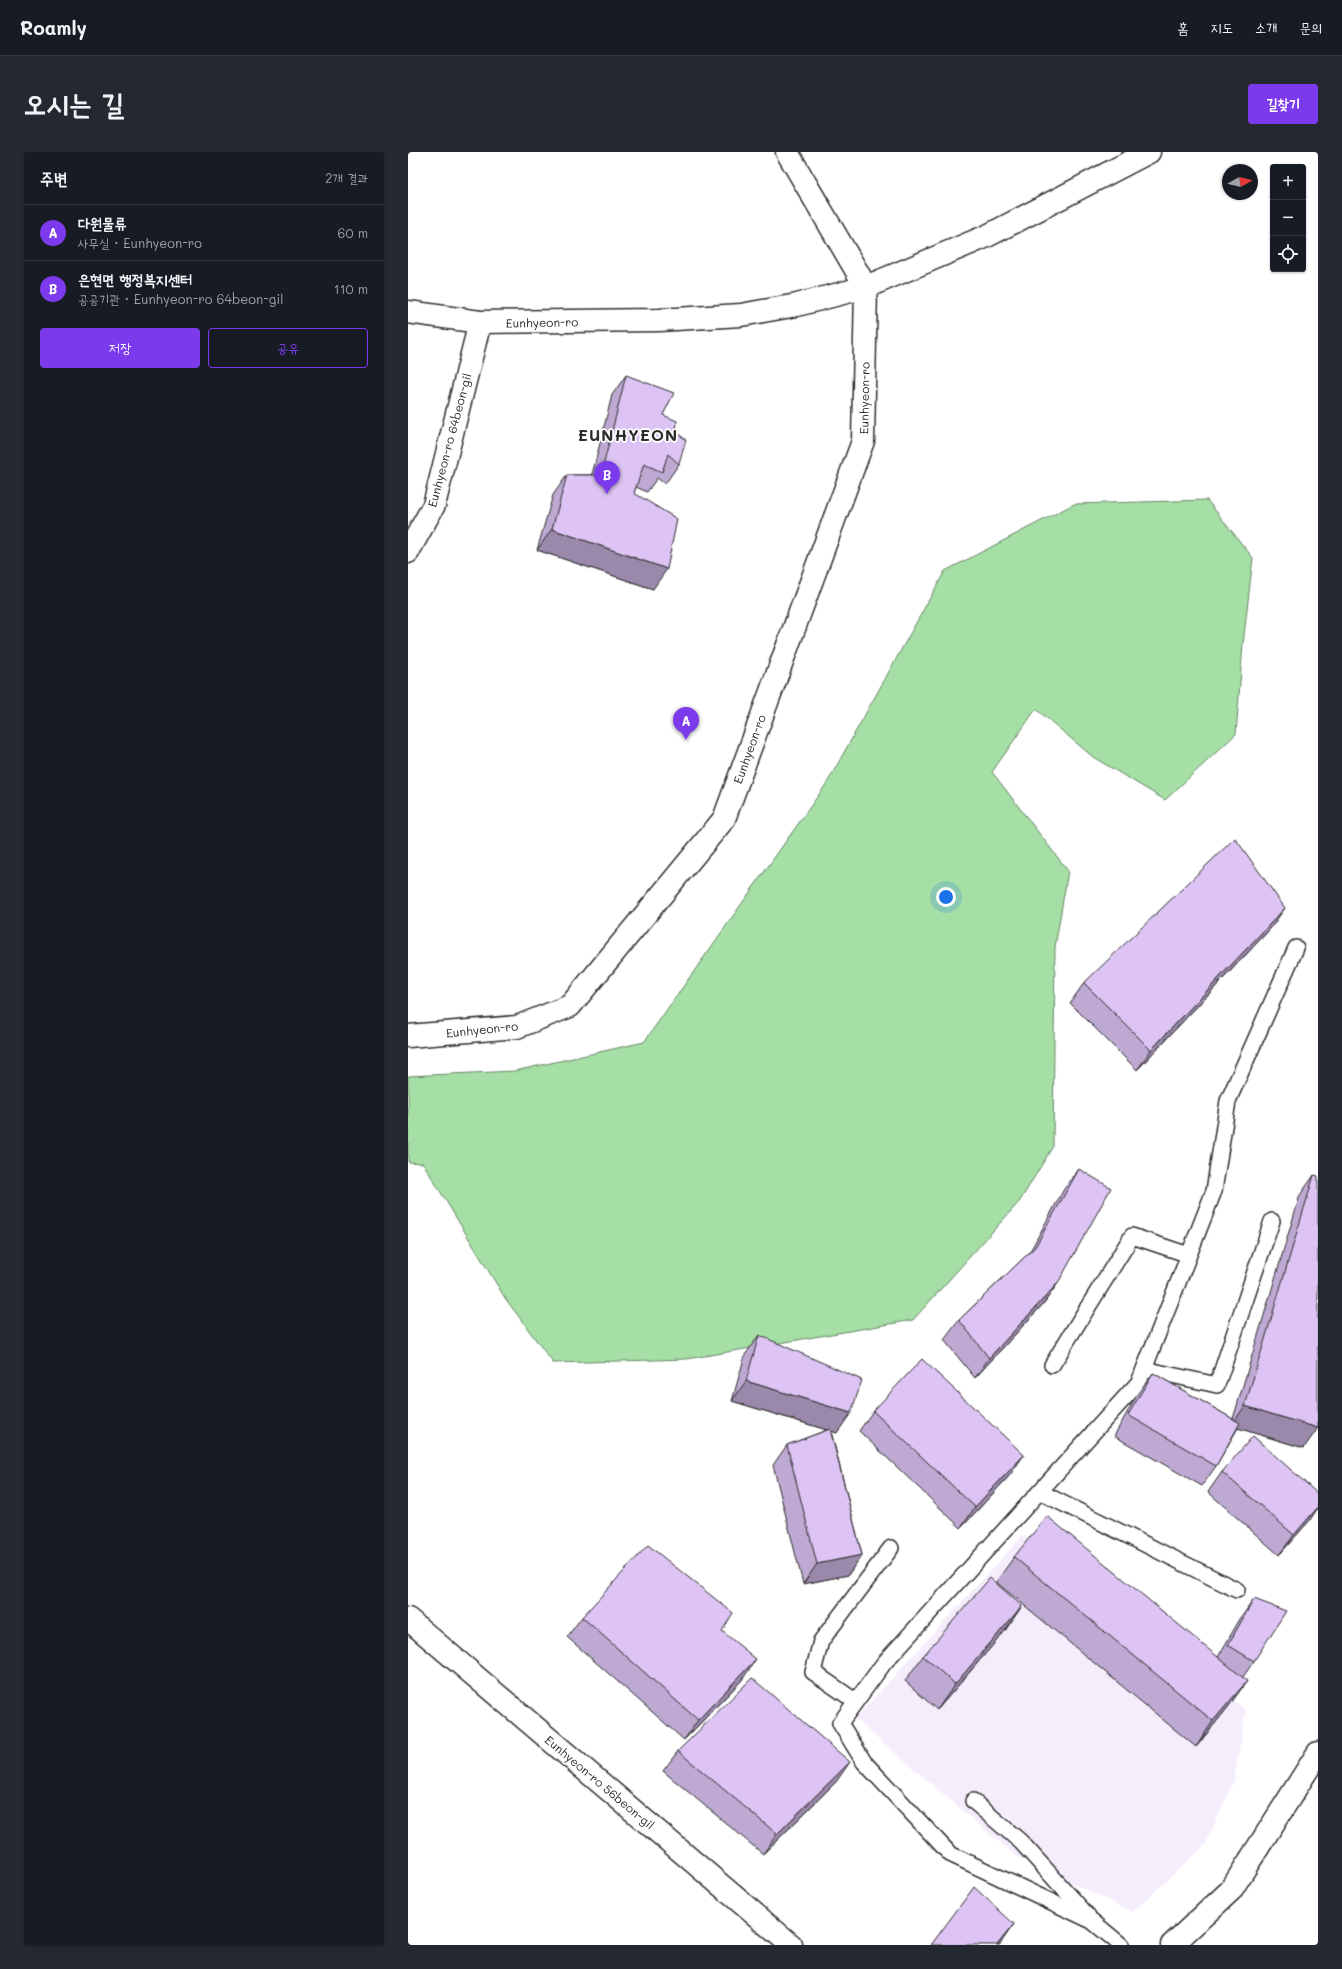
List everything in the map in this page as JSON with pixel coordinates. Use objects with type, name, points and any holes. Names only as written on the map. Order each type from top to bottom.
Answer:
[{"type":"street","points":[[787,152],[866,287]]},
{"type":"street","name":"Eunhyeon-ro","points":[[408,312],[480,322],[659,320],[741,315],[797,305],[866,287],[987,236],[1149,152]]},
{"type":"street","name":"Eunhyeon-ro","points":[[408,1036],[517,1027],[570,1006],[724,819],[863,441],[866,287]]},
{"type":"street","name":"Eunhyeon-ro 64beon-gil","points":[[408,552],[434,505],[480,322]]},
{"type":"street","name":"Eunhyeon-ro 56beon-gil","points":[[408,1619],[791,1945]]},
{"type":"street","points":[[1172,1945],[1232,1890],[1318,1753]]},
{"type":"lane","points":[[1092,1921],[950,1854],[864,1762],[840,1723],[884,1663],[1139,1382],[1214,1191],[1228,1101],[1296,948]]},
{"type":"lane","points":[[1144,1369],[1217,1385],[1272,1221]]},
{"type":"lane","points":[[1052,1365],[1132,1236],[1189,1254]]},
{"type":"lane","points":[[1040,1492],[1237,1590]]},
{"type":"lane","points":[[855,1701],[813,1672],[821,1642],[891,1548]]},
{"type":"lane","points":[[973,1801],[1021,1842],[1092,1921],[1121,1945]]},
{"type":"shaded area","points":[[1023,1535],[1246,1710],[1234,1781],[1205,1845],[1133,1912],[1017,1857],[855,1719]]},
{"type":"green space","points":[[1207,500],[1253,558],[1243,644],[1236,734],[1165,800],[1093,757],[1036,709],[992,772],[1068,871],[1055,947],[1053,1146],[1020,1201],[913,1320],[687,1359],[553,1363],[505,1298],[423,1163],[408,1162],[408,1076],[515,1071],[644,1042],[827,783],[945,571],[1074,504]]},
{"type":"building","points":[[626,375],[674,393],[663,415],[677,421],[676,432],[686,440],[679,464],[668,454],[662,472],[644,464],[634,493],[677,519],[667,569],[552,529],[567,475],[601,475]]},
{"type":"building","points":[[1235,838],[1285,908],[1151,1050],[1084,983]]},
{"type":"building","points":[[1079,1169],[1111,1188],[1058,1283],[989,1358],[959,1320],[1035,1247]]},
{"type":"building","points":[[1314,1175],[1318,1176],[1318,1428],[1245,1406]]},
{"type":"building","points":[[759,1335],[862,1380],[851,1413],[746,1381]]},
{"type":"building","points":[[922,1359],[1024,1455],[975,1507],[873,1411]]},
{"type":"building","points":[[1153,1373],[1240,1423],[1216,1466],[1128,1415]]},
{"type":"building","points":[[830,1429],[862,1555],[817,1564],[787,1445]]},
{"type":"building","points":[[1253,1436],[1318,1494],[1318,1507],[1294,1535],[1222,1472]]},
{"type":"building","points":[[1047,1516],[1247,1681],[1213,1721],[1014,1557]]},
{"type":"building","points":[[648,1545],[733,1613],[722,1631],[756,1659],[698,1720],[582,1617]]},
{"type":"building","points":[[990,1578],[1022,1606],[955,1684],[923,1656]]},
{"type":"building","points":[[1254,1599],[1286,1611],[1254,1661],[1228,1645]]},
{"type":"building","points":[[752,1678],[850,1762],[777,1834],[678,1751]]},
{"type":"building","points":[[974,1887],[1014,1924],[997,1945],[931,1945]]},
{"type":"place","name":"은현면 행정복지센터","points":[[607,494]]},
{"type":"place","name":"다원물류","points":[[686,740]]},
{"type":"district","name":"EUNHYEON","points":[[628,434]]}]
